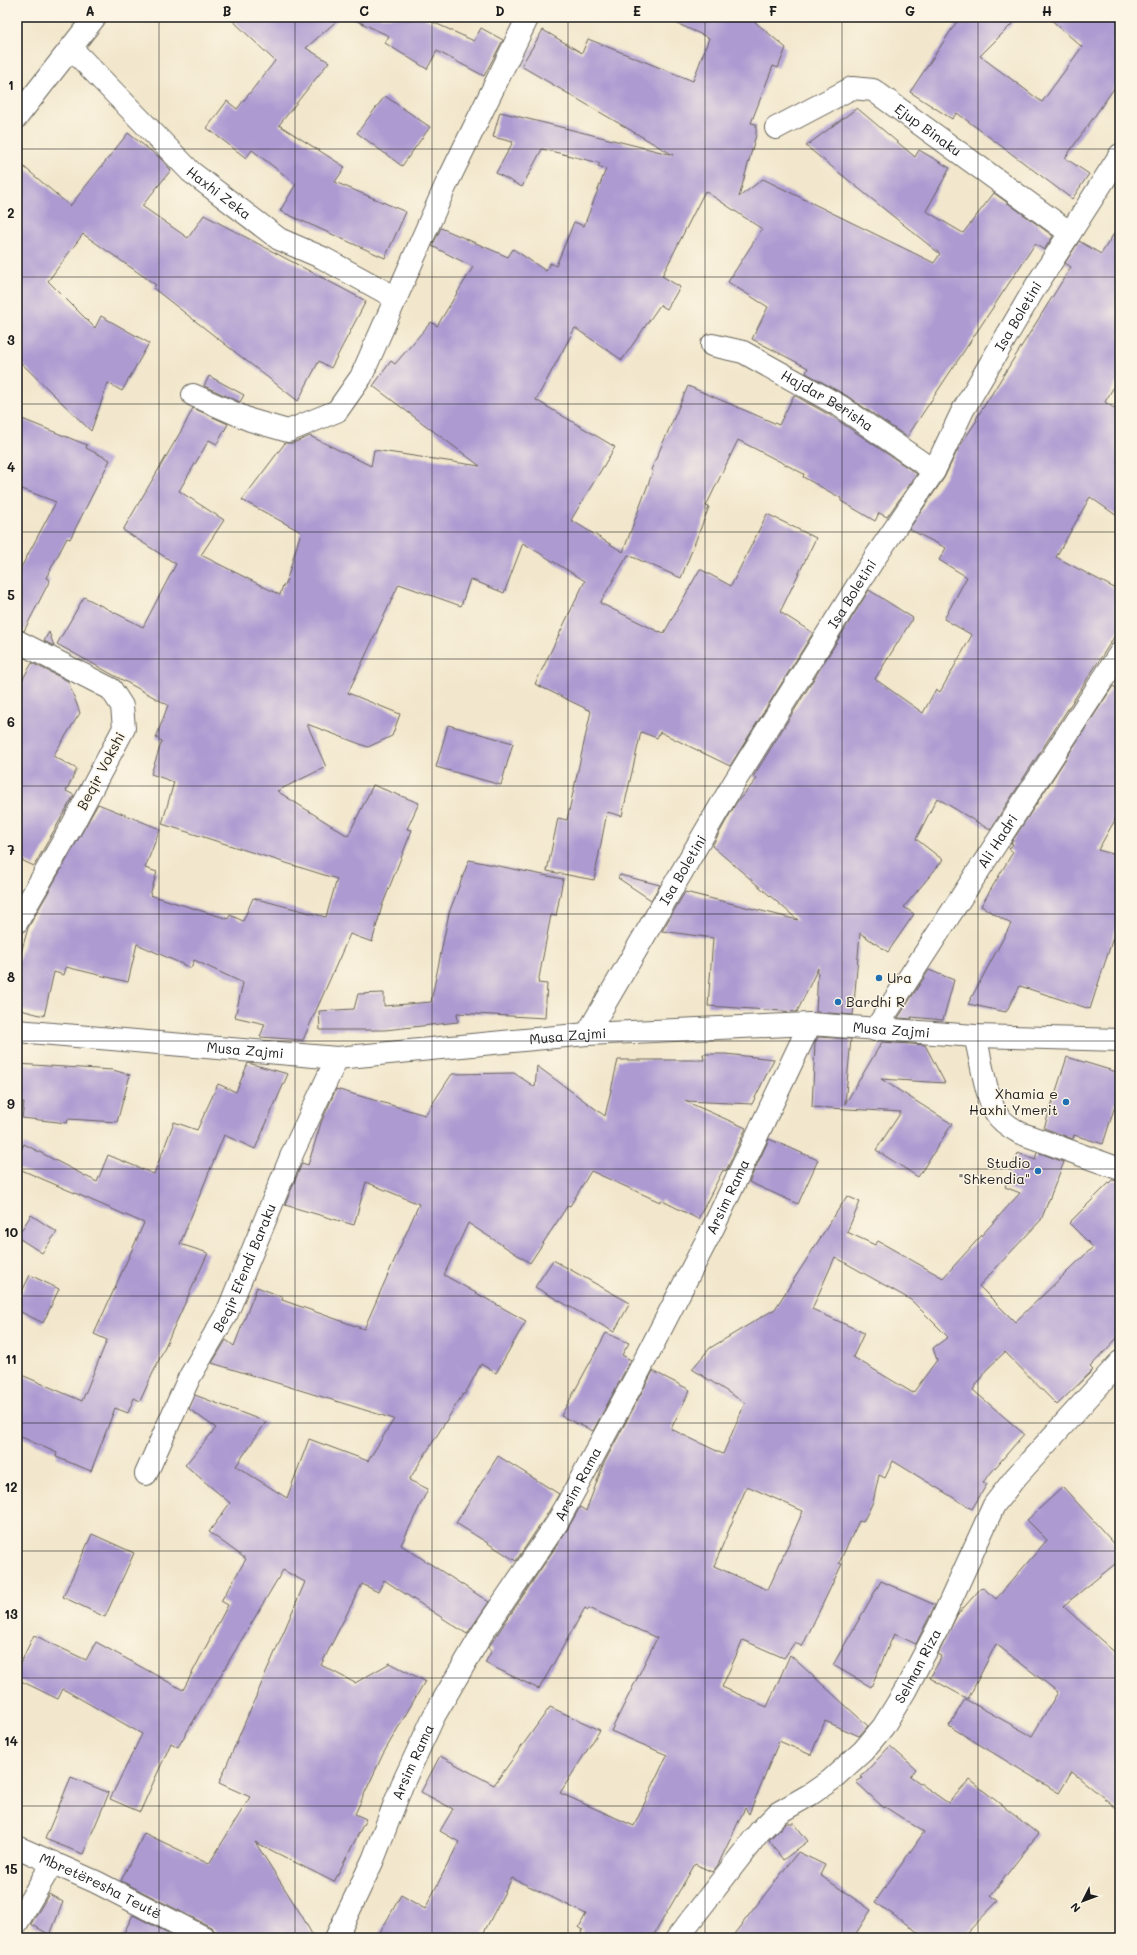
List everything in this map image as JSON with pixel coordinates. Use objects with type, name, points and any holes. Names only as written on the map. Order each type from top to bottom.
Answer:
[{"type":"street","points":[[17,117],[72,49],[95,17]]},
{"type":"street","points":[[193,395],[250,420],[288,431],[337,411],[361,377],[446,185],[528,17]]},
{"type":"street","name":"Haxhi Zeka","points":[[72,49],[197,177],[279,239],[323,258],[396,298]]},
{"type":"street","name":"Ejup Binaku","points":[[776,128],[852,88],[873,90],[1070,233]]},
{"type":"street","name":"Isa Boletini","points":[[586,1034],[735,781],[874,559],[934,471],[963,410],[1036,286],[1120,155]]},
{"type":"street","name":"Hajdar Berisha","points":[[712,345],[743,352],[840,406],[934,471]]},
{"type":"street","name":"Beqir Vokshi","points":[[17,640],[111,689],[122,706],[124,728],[73,824],[17,922]]},
{"type":"street","name":"Ali Hadri","points":[[875,1030],[1120,654]]},
{"type":"street","name":"Musa Zajmi","points":[[17,1031],[337,1058],[586,1034],[810,1024],[875,1030],[975,1036],[1120,1040]]},
{"type":"street","name":"Arsim Rama","points":[[336,1938],[373,1860],[402,1785],[434,1716],[483,1632],[560,1516],[636,1377],[713,1228],[810,1024]]},
{"type":"street","points":[[975,1036],[991,1102],[996,1114],[1007,1125],[1020,1132],[1120,1169]]},
{"type":"street","name":"Beqir Efendi Baraku","points":[[146,1474],[189,1378],[227,1313],[293,1152],[337,1058]]},
{"type":"street","name":"Selman Riza","points":[[677,1938],[760,1831],[778,1812],[811,1794],[831,1780],[863,1751],[883,1727],[905,1691],[938,1628],[994,1506],[1015,1478],[1120,1362]]},
{"type":"street","name":"Mbretëresha Teutë","points":[[17,1847],[96,1882],[205,1938]]},
{"type":"street","points":[[17,1923],[53,1862]]},
{"type":"building","points":[[229,17],[341,17],[306,48],[329,62],[279,125],[345,167],[335,182],[406,212],[385,258],[280,211],[296,184],[252,150],[246,158],[207,128],[227,101],[237,109],[275,61]]},
{"type":"building","points":[[349,17],[422,17],[474,41],[481,28],[503,40],[484,76],[437,51],[427,69],[385,43],[389,36]]},
{"type":"building","points":[[663,17],[749,17],[786,48],[778,68],[773,66],[751,123],[756,124],[756,135],[739,197],[763,179],[934,263],[940,254],[806,146],[857,108],[915,157],[919,150],[950,168],[926,211],[963,233],[994,193],[1053,236],[1044,250],[1035,244],[907,437],[847,396],[806,373],[808,368],[752,339],[768,307],[728,282],[762,229],[705,191],[662,276],[680,287],[667,309],[660,305],[622,360],[575,328],[536,400],[615,447],[571,520],[623,552],[653,471],[651,470],[688,386],[779,425],[794,395],[833,417],[917,474],[887,517],[879,513],[875,521],[841,501],[841,498],[803,477],[804,474],[738,440],[706,506],[709,507],[681,578],[628,555],[600,603],[659,632],[664,633],[700,569],[731,586],[767,514],[816,538],[780,612],[813,633],[730,766],[660,732],[657,738],[641,732],[622,816],[607,812],[594,880],[547,871],[558,818],[567,820],[591,711],[535,684],[585,581],[523,543],[504,593],[470,579],[461,606],[399,584],[348,693],[400,714],[392,736],[368,747],[307,724],[326,767],[277,791],[348,836],[373,785],[419,803],[407,829],[412,830],[382,906],[372,942],[350,934],[303,1040],[260,1037],[265,1024],[235,1017],[243,983],[194,960],[191,968],[137,944],[128,982],[66,967],[64,975],[54,972],[44,1016],[17,1009],[17,967],[28,928],[98,804],[160,829],[145,868],[157,872],[150,895],[228,919],[230,915],[243,921],[253,898],[326,917],[337,879],[162,824],[174,782],[151,774],[162,741],[156,738],[168,705],[57,644],[84,597],[143,627],[176,564],[123,530],[193,408],[228,424],[217,444],[209,440],[179,491],[224,520],[201,555],[280,595],[283,585],[285,586],[301,532],[242,500],[285,443],[293,443],[310,436],[371,466],[374,450],[480,466],[373,386],[391,361],[395,364],[431,322],[437,326],[473,267],[432,246],[441,228],[508,257],[513,249],[546,271],[550,263],[556,266],[574,222],[584,226],[606,169],[598,166],[600,163],[542,149],[522,187],[496,173],[513,142],[493,137],[500,112],[673,155],[521,66],[543,30],[582,53],[588,39],[693,81],[709,38]]},
{"type":"building","points":[[960,17],[1019,17],[980,56],[1042,102],[1082,47],[1048,17],[1120,17],[1120,80],[1065,158],[1089,174],[1072,199],[957,113],[952,119],[910,92]]},
{"type":"building","points":[[385,96],[430,127],[402,166],[357,133]]},
{"type":"building","points":[[128,133],[160,158],[171,170],[142,206],[188,238],[204,215],[366,301],[331,368],[319,361],[298,401],[153,288],[156,285],[83,234],[48,281],[95,328],[101,316],[149,343],[122,391],[108,383],[91,431],[17,359],[17,161],[70,206]]},
{"type":"building","points":[[1120,224],[1120,376],[1105,402],[1120,412],[1120,518],[1090,497],[1056,557],[1120,591],[1120,628],[990,830],[937,798],[916,839],[943,860],[904,907],[914,914],[888,952],[860,933],[853,1015],[816,1012],[818,968],[797,1012],[708,1006],[713,938],[662,931],[685,892],[798,920],[712,846],[736,803],[757,779],[753,777],[869,590],[913,618],[875,679],[923,713],[936,689],[940,692],[972,635],[944,619],[967,577],[939,560],[946,548],[909,529],[944,478],[958,449],[977,420],[976,419],[1071,267],[1065,263],[1079,241],[1101,254]]},
{"type":"building","points":[[209,376],[244,395],[240,402],[204,386]]},
{"type":"building","points":[[17,417],[87,445],[86,448],[110,460],[70,539],[67,538],[46,578],[50,580],[24,631],[17,629],[17,575],[56,502],[17,487]]},
{"type":"building","points":[[49,632],[54,646],[44,641]]},
{"type":"building","points":[[32,663],[68,681],[80,713],[53,756],[77,769],[66,791],[74,795],[34,866],[17,858],[17,689]]},
{"type":"building","points":[[1113,686],[1120,691],[1120,811],[1098,850],[1120,856],[1120,916],[1090,1009],[1020,986],[1006,1012],[968,1004],[1011,924],[981,906],[1013,852],[1009,849],[1013,844],[1011,843]]},
{"type":"building","points":[[448,725],[513,743],[501,785],[436,767]]},
{"type":"building","points":[[469,860],[563,879],[556,916],[551,915],[538,983],[547,984],[545,1018],[457,1013],[458,1022],[385,1030],[320,1030],[319,1011],[354,1009],[358,994],[384,993],[384,1006],[431,1002],[449,913]]},
{"type":"building","points":[[620,875],[660,885],[651,900],[618,878]]},
{"type":"building","points":[[929,970],[954,980],[943,1020],[911,1017],[912,1019],[898,1018]]},
{"type":"building","points":[[818,1037],[851,1039],[845,1104],[882,1042],[925,1045],[945,1083],[881,1079],[952,1124],[918,1177],[876,1150],[901,1112],[812,1107],[815,1043]]},
{"type":"building","points":[[703,1054],[725,1054],[774,1059],[752,1104],[685,1101],[746,1128],[726,1171],[723,1170],[698,1219],[661,1200],[660,1202],[591,1171],[570,1206],[568,1205],[530,1263],[468,1223],[444,1275],[526,1321],[496,1373],[481,1364],[465,1394],[463,1394],[409,1480],[428,1489],[401,1545],[489,1602],[467,1634],[384,1580],[378,1592],[362,1584],[321,1665],[355,1683],[390,1663],[425,1681],[383,1754],[355,1814],[366,1819],[334,1882],[255,1842],[302,1916],[314,1938],[217,1938],[216,1932],[211,1927],[121,1881],[144,1833],[209,1864],[250,1797],[219,1783],[305,1582],[283,1570],[178,1747],[171,1743],[140,1812],[110,1799],[142,1734],[63,1689],[58,1699],[17,1679],[17,1670],[34,1635],[86,1660],[96,1642],[183,1690],[228,1605],[221,1601],[246,1559],[209,1532],[230,1503],[185,1465],[216,1428],[189,1409],[195,1395],[266,1422],[236,1466],[287,1498],[309,1439],[368,1461],[394,1419],[212,1363],[226,1340],[234,1346],[257,1287],[283,1297],[282,1300],[364,1329],[419,1204],[366,1182],[354,1225],[285,1205],[302,1163],[308,1165],[321,1123],[336,1089],[425,1115],[452,1074],[514,1073],[535,1087],[537,1066],[605,1116],[618,1060],[704,1060]]},
{"type":"building","points":[[1067,1057],[1120,1073],[1120,1090],[1103,1144],[1074,1135],[1073,1139],[1044,1128]]},
{"type":"building","points":[[248,1063],[288,1074],[255,1149],[224,1135],[180,1244],[208,1253],[140,1401],[134,1398],[128,1413],[115,1408],[91,1471],[56,1457],[57,1453],[17,1435],[17,1373],[82,1401],[107,1340],[94,1334],[144,1223],[17,1168],[17,1158],[24,1144],[97,1182],[108,1155],[154,1174],[174,1122],[197,1130],[218,1084],[236,1092]]},
{"type":"building","points":[[17,1064],[113,1070],[130,1075],[117,1122],[68,1119],[67,1123],[22,1118],[24,1102],[17,1102]]},
{"type":"building","points":[[769,1139],[818,1160],[798,1204],[749,1182]]},
{"type":"building","points":[[1037,1152],[1064,1162],[1041,1220],[979,1286],[1015,1322],[1093,1247],[1069,1223],[1112,1180],[1120,1181],[1120,1335],[1090,1367],[1093,1370],[1057,1405],[1005,1352],[986,1370],[973,1390],[1024,1434],[983,1482],[987,1484],[972,1509],[893,1461],[885,1478],[879,1475],[873,1502],[863,1522],[859,1521],[839,1563],[842,1564],[802,1647],[795,1642],[784,1658],[743,1640],[722,1687],[767,1707],[790,1655],[868,1726],[859,1736],[825,1721],[811,1755],[779,1741],[749,1814],[745,1808],[718,1865],[712,1872],[695,1864],[652,1938],[578,1938],[583,1930],[579,1927],[586,1914],[512,1878],[481,1938],[377,1938],[401,1895],[425,1909],[459,1842],[440,1831],[453,1809],[421,1792],[440,1756],[494,1785],[550,1707],[600,1730],[560,1793],[634,1826],[667,1755],[611,1731],[657,1638],[589,1608],[588,1610],[585,1608],[539,1689],[485,1663],[492,1650],[488,1648],[567,1530],[580,1507],[586,1511],[603,1465],[653,1371],[690,1390],[671,1429],[723,1454],[745,1403],[692,1369],[710,1348],[775,1309],[847,1196],[860,1202],[847,1232],[875,1245],[878,1241],[943,1278],[1020,1193],[1005,1187],[1018,1153],[1035,1160]],"holes":[[[835,1257],[911,1300],[948,1337],[933,1348],[937,1360],[913,1393],[853,1357],[864,1333],[812,1309]],[[747,1486],[803,1511],[768,1590],[714,1566]]]},
{"type":"building","points":[[31,1215],[57,1232],[42,1253],[17,1237]]},
{"type":"building","points":[[553,1260],[630,1303],[614,1332],[535,1287]]},
{"type":"building","points":[[30,1275],[59,1289],[43,1323],[17,1310],[17,1302]]},
{"type":"building","points":[[606,1333],[629,1343],[622,1355],[631,1360],[593,1431],[561,1416]]},
{"type":"building","points":[[498,1456],[559,1494],[516,1561],[456,1523]]},
{"type":"building","points":[[1063,1487],[1120,1550],[1120,1560],[1063,1606],[1120,1657],[1120,1811],[1072,1772],[1059,1793],[949,1726],[965,1699],[1032,1736],[1058,1692],[996,1644],[968,1699],[930,1678],[942,1656],[938,1654],[957,1615],[982,1587],[996,1599],[1047,1540],[1027,1520]]},
{"type":"building","points":[[92,1534],[134,1553],[105,1617],[63,1597]]},
{"type":"building","points":[[881,1581],[935,1605],[916,1644],[894,1634],[871,1687],[833,1665]]},
{"type":"building","points":[[890,1746],[916,1769],[910,1776],[948,1803],[970,1780],[1038,1834],[991,1895],[998,1901],[962,1938],[926,1938],[875,1902],[924,1832],[885,1807],[884,1808],[856,1782],[863,1778],[861,1777]]},
{"type":"building","points":[[71,1777],[109,1793],[83,1854],[45,1839]]},
{"type":"building","points":[[786,1823],[794,1823],[808,1841],[783,1860],[769,1840]]},
{"type":"building","points":[[798,1852],[825,1865],[820,1875],[871,1910],[853,1938],[731,1938]]},
{"type":"building","points":[[49,1894],[63,1902],[50,1935],[31,1924]]},
{"type":"building","points":[[133,1915],[178,1938],[121,1938]]},
{"type":"place","name":"Ura","points":[[879,978]]},
{"type":"place","name":"Bardhi R","points":[[838,1002]]},
{"type":"place","name":"Xhamia e Haxhi Ymerit","points":[[1066,1102]]},
{"type":"place","name":"Studio \"Shkendia\"","points":[[1038,1171]]}]
